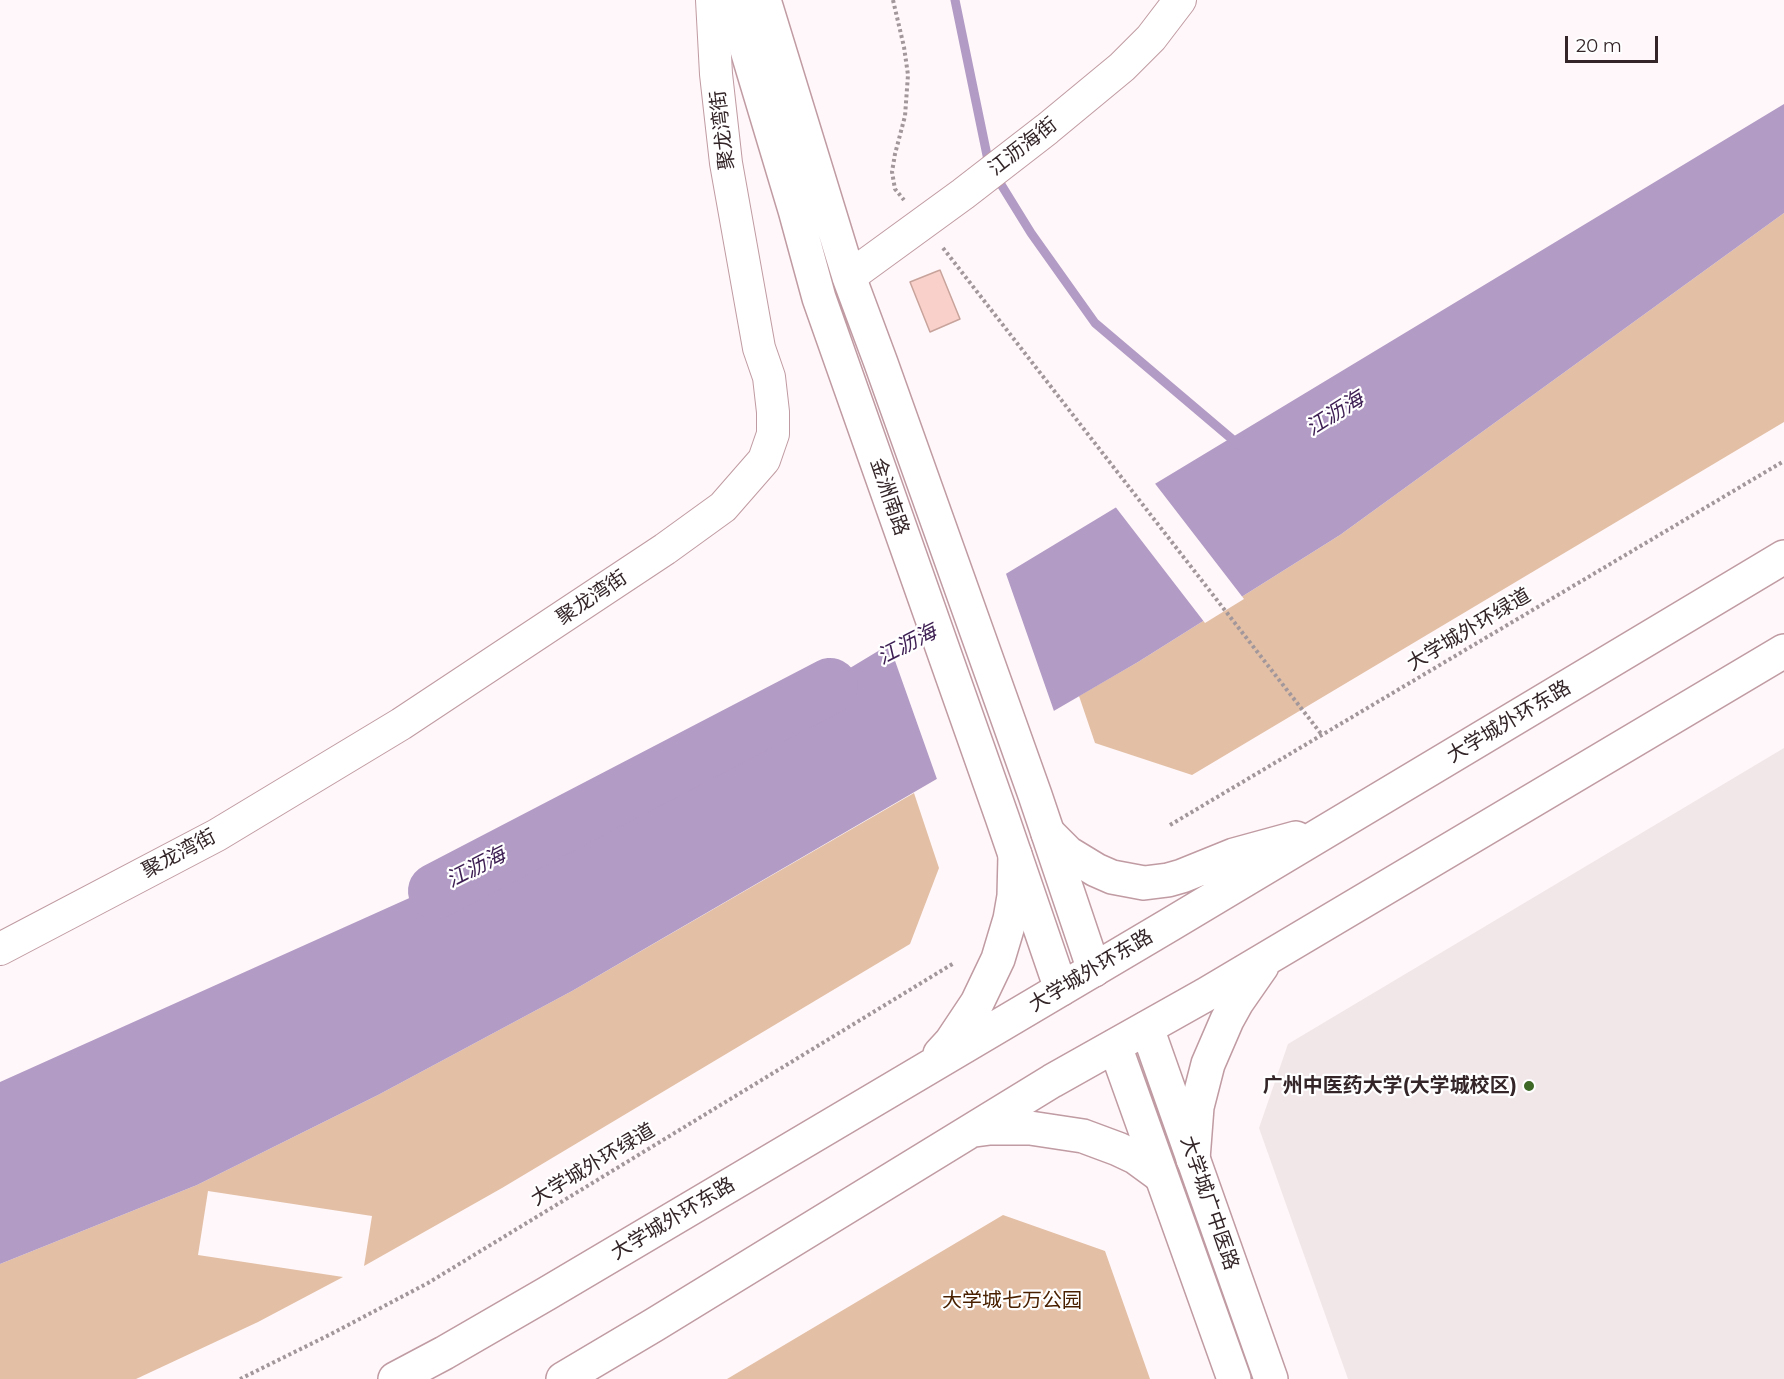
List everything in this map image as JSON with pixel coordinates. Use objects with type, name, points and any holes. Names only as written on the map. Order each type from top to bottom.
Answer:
[{"type":"main road","name":"金洲南路","points":[[732,0],[819,298],[1016,855],[1061,989]]},
{"type":"main road","name":"金洲南路","points":[[764,0],[849,276],[1035,795],[1094,970]]},
{"type":"main road","name":"大学城外环东路","points":[[395,1379],[546,1294],[927,1069],[1784,557]]},
{"type":"main road","points":[[563,1379],[1052,1081],[1273,955],[1784,651]]},
{"type":"main road","points":[[1048,833],[1068,853],[1096,870],[1112,877],[1144,883],[1175,878],[1255,848],[1327,831]]},
{"type":"main road","points":[[927,1069],[951,1042],[966,1020],[988,983],[998,959],[1014,896],[1016,855]]},
{"type":"main road","points":[[1193,1159],[1197,1107],[1208,1064],[1237,1002],[1260,969],[1273,955]]},
{"type":"main road","name":"大学城广中医路","points":[[1147,1028],[1271,1379]]},
{"type":"main road","name":"大学城广中医路","points":[[1115,1046],[1234,1379]]},
{"type":"main road","points":[[970,1131],[990,1128],[1030,1128],[1083,1136],[1135,1157],[1161,1176]]},
{"type":"street","name":"聚龙湾街","points":[[0,949],[217,835],[401,724],[665,549],[723,507],[764,460],[773,434],[773,412],[769,377],[759,348],[726,163],[712,0]]},
{"type":"street","name":"江沥海街","points":[[849,276],[963,194],[1047,129],[1137,53],[1180,0]]},
{"type":"path","points":[[893,0],[908,75],[905,116],[892,172],[895,189],[1322,735]]},
{"type":"path","name":"大学城外环绿道","points":[[1170,825],[1784,461]]},
{"type":"path","name":"大学城外环绿道","points":[[240,1379],[428,1283],[954,963]]},
{"type":"shaded area","name":"广州中医药大学(大学城校区)","points":[[1784,748],[1784,1379],[1348,1379],[1259,1128],[1288,1044]]},
{"type":"green space","points":[[1784,213],[1784,422],[1192,775],[1095,743],[1079,696],[1138,662],[1340,535]]},
{"type":"green space","points":[[914,793],[939,868],[910,944],[502,1188],[364,1266],[372,1216],[208,1191],[198,1255],[343,1277],[258,1322],[136,1379],[0,1379],[0,1264],[197,1185],[378,1095],[572,991]]},
{"type":"green space","name":"大学城七万公园","points":[[1003,1215],[1105,1251],[1150,1379],[727,1379]]},
{"type":"water","points":[[1784,104],[1784,213],[1340,535],[1138,662],[572,991],[378,1095],[197,1185],[0,1264],[0,1082],[643,793]]},
{"type":"pier","points":[[1153,481],[1244,599],[1205,623],[1114,505]]},
{"type":"pier","points":[[1005,571],[1055,714],[938,782],[888,641]]},
{"type":"building","points":[[940,270],[960,319],[930,332],[910,282]]},
{"type":"waterway","points":[[955,0],[989,165],[1031,233],[1095,323],[1239,445]]},
{"type":"waterway","name":"江沥海","points":[[436,891],[830,686]]},
{"type":"place","name":"广州中医药大学(大学城校区)","points":[[1529,1086]]}]
